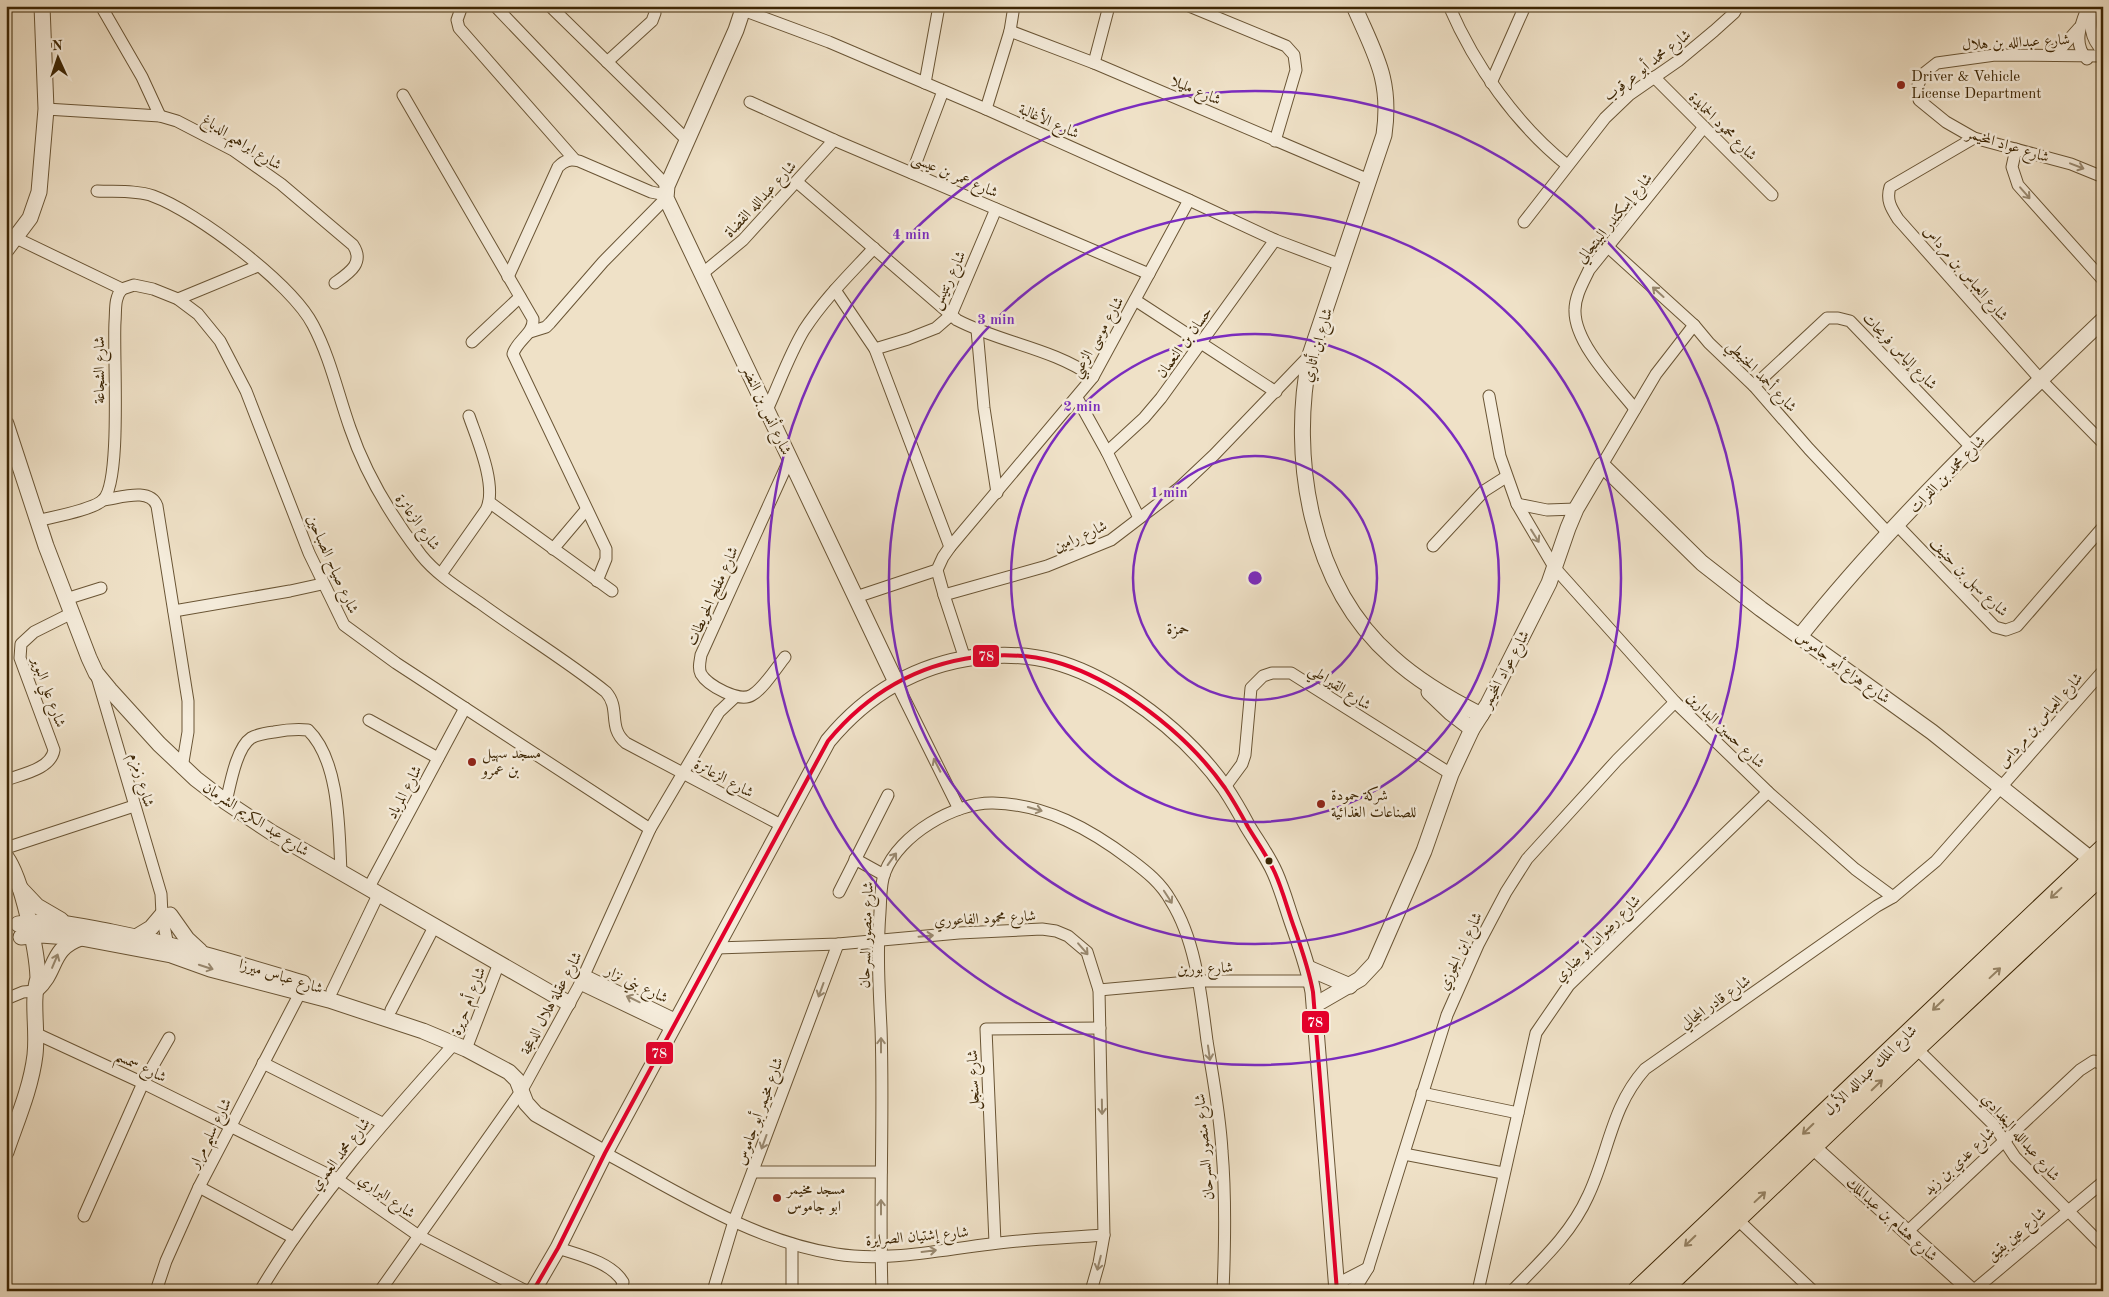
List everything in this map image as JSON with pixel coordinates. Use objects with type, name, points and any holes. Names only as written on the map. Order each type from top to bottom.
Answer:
[{"type":"main road","name":"شارع الملك عبدالله الأول","points":[[1661,1291],[1916,1048],[2099,861]]},
{"type":"main road","name":"شارع الملك عبدالله الأول","points":[[1637,1291],[2099,861]]},
{"type":"street","points":[[6,250],[34,211],[39,192],[46,109],[42,6]]},
{"type":"street","points":[[101,6],[142,77],[160,116]]},
{"type":"street","points":[[462,6],[457,20],[460,28],[574,160]]},
{"type":"street","points":[[496,6],[666,193]]},
{"type":"street","points":[[607,62],[652,22],[655,12],[654,6]]},
{"type":"street","points":[[925,83],[940,6]]},
{"type":"street","points":[[986,109],[1010,31],[1014,6]]},
{"type":"street","points":[[1094,63],[1109,6]]},
{"type":"street","points":[[1189,6],[1218,12],[1286,46],[1294,55],[1296,70],[1275,140]]},
{"type":"street","name":"شارع ابن أثاري","points":[[1354,6],[1380,64],[1386,86],[1387,101],[1384,135],[1310,355],[1305,385],[1303,433],[1307,488],[1323,555],[1349,606],[1369,633],[1391,656],[1451,713],[1472,729]]},
{"type":"street","points":[[1448,6],[1491,82],[1529,130],[1567,165]]},
{"type":"street","points":[[1491,82],[1525,6]]},
{"type":"street","name":"شارع محمد أبو عرقوب","points":[[1524,222],[1604,118],[1629,95],[1678,61],[1707,37],[1734,13],[1738,6]]},
{"type":"street","points":[[2083,54],[2079,40],[2082,22],[2088,6]]},
{"type":"street","points":[[2092,6],[2091,33],[2103,51]]},
{"type":"street","points":[[551,7],[688,141]]},
{"type":"street","points":[[597,581],[607,554],[604,544],[515,362],[513,354],[516,345],[530,332],[550,323],[666,193],[736,30],[743,8]]},
{"type":"street","name":"شارع الأغالبة","points":[[743,8],[830,42],[986,109],[1275,240],[1341,265]]},
{"type":"street","points":[[2043,55],[2057,50],[2069,41],[2082,22]]},
{"type":"street","name":"شارع مليلا","points":[[1010,31],[1094,63],[1369,180]]},
{"type":"street","name":"شارع عبدالله بن هلال","points":[[2083,54],[2088,60],[2103,63]]},
{"type":"street","name":"شارع عبدالله بن هلال","points":[[1919,100],[1918,85],[1923,74],[1937,63],[1995,55],[2083,54],[2103,56]]},
{"type":"street","name":"شارع محمود الحمايدة","points":[[1654,77],[1772,196]]},
{"type":"street","points":[[912,173],[943,91]]},
{"type":"street","points":[[403,95],[533,319],[530,332]]},
{"type":"street","name":"شارع عواد المخيمر","points":[[1919,100],[1946,122],[1974,138],[2071,164],[2103,177]]},
{"type":"street","name":"شارع عمر بن عيسى","points":[[750,102],[834,140],[1149,274]]},
{"type":"street","name":"شارع ابراهيم الدباغ","points":[[46,109],[160,116],[198,130],[233,150],[281,184],[353,246],[357,257],[356,266],[336,283]]},
{"type":"street","name":"شارع إسكندر البيتجالي","points":[[1635,409],[1583,341],[1576,324],[1575,310],[1578,296],[1589,270],[1607,246],[1704,128]]},
{"type":"street","name":"شارع العباس بن مرداس","points":[[1974,138],[1890,187],[1888,194],[1889,204],[1898,219],[2041,380],[2103,443]]},
{"type":"street","name":"شارع عبدالله القضاة","points":[[703,274],[736,248],[834,140]]},
{"type":"street","points":[[2016,149],[2012,167],[2018,185],[2103,280]]},
{"type":"street","points":[[508,277],[558,166],[568,160],[574,160],[651,192],[666,193]]},
{"type":"street","points":[[797,182],[951,315],[977,330],[1054,355],[1077,366],[1093,377]]},
{"type":"street","name":"شارع الزعاترة","points":[[97,191],[126,192],[152,196],[188,212],[216,231],[290,294],[312,322],[328,361],[350,429],[378,493],[399,526],[422,556],[440,574],[606,692],[612,698],[615,727],[619,737],[626,743],[781,825]]},
{"type":"street","name":"شارع أنس بن النضر","points":[[666,193],[896,682],[960,809]]},
{"type":"street","name":"شارع موسى الزعبي","points":[[937,570],[943,556],[950,547],[1093,377],[1189,200]]},
{"type":"street","name":"شارع رنتيس","points":[[875,348],[908,339],[936,328],[951,315],[996,209]]},
{"type":"street","points":[[16,238],[122,288]]},
{"type":"street","name":"حسان بن النعمان","points":[[1107,452],[1144,418],[1275,240]]},
{"type":"street","name":"شارع أحمد الحنيطي","points":[[1607,246],[1694,324],[1710,343],[1754,386],[1809,449],[1893,530]]},
{"type":"street","points":[[767,410],[801,336],[835,290],[874,248]]},
{"type":"street","points":[[178,299],[258,266]]},
{"type":"street","name":"شارع صياح الصباحين","points":[[122,288],[134,285],[153,289],[178,299],[188,304],[211,328],[235,369],[322,584],[341,620],[351,632],[650,828]]},
{"type":"street","name":"شارع الشجاعة","points":[[103,500],[109,490],[114,464],[114,332],[116,299],[122,288]]},
{"type":"street","points":[[835,290],[875,348],[950,547]]},
{"type":"street","points":[[472,342],[520,297]]},
{"type":"street","points":[[1135,300],[1276,392]]},
{"type":"street","name":"شارع إلياس فريحات","points":[[1754,386],[1827,318],[1850,321],[1972,448]]},
{"type":"street","name":"شارع محمد بن الفرات","points":[[1800,636],[1893,530],[1972,448],[2103,320]]},
{"type":"street","name":"شارع عواد المخيمر","points":[[1315,1005],[1360,979],[1375,962],[1421,859],[1451,774],[1472,729],[1541,599],[1576,509],[1656,374],[1694,324]]},
{"type":"street","points":[[977,330],[984,408],[997,493]]},
{"type":"street","name":"شارع رامين","points":[[944,595],[1047,566],[1111,540],[1179,488],[1214,455],[1310,355]]},
{"type":"street","name":"شارع حسين البدارين","points":[[1489,396],[1500,456],[1516,504],[1554,567],[1674,702],[1768,792],[1855,869],[1893,897]]},
{"type":"street","points":[[1077,398],[1107,452],[1139,518]]},
{"type":"street","points":[[440,574],[486,510],[489,502],[490,493],[484,462],[469,416]]},
{"type":"street","name":"شارع عبد الكريم الشرمان","points":[[6,424],[37,521],[96,673],[126,710],[182,768],[226,802],[271,832],[568,1003]]},
{"type":"street","name":"شارع مفلح الحويطات","points":[[735,697],[703,677],[699,667],[701,655],[790,458]]},
{"type":"street","name":"شارع هزاع أبو جاموس","points":[[1602,465],[1702,563],[1761,609],[1932,732],[2000,789],[2099,861]]},
{"type":"street","points":[[1433,546],[1484,491],[1506,477]]},
{"type":"street","points":[[37,521],[75,511],[103,500],[142,495],[155,500],[174,611],[189,716],[182,768]]},
{"type":"street","points":[[489,502],[612,591]]},
{"type":"street","points":[[1516,504],[1547,510],[1576,509]]},
{"type":"street","points":[[553,549],[586,510]]},
{"type":"street","name":"شارع سهل بن حنيف","points":[[1893,530],[1995,627],[2006,630],[2017,626],[2103,527]]},
{"type":"street","points":[[856,597],[937,570],[965,659]]},
{"type":"street","points":[[174,611],[322,584]]},
{"type":"street","points":[[66,599],[101,588]]},
{"type":"street","name":"شارع علي البوير","points":[[6,780],[46,764],[50,761],[54,750],[20,658],[21,644],[34,632],[72,613]]},
{"type":"street","points":[[533,1291],[558,1248],[605,1153],[674,1024],[828,741],[854,712],[896,682],[927,669],[965,659],[1014,655],[1038,657],[1061,662],[1088,673],[1141,705],[1173,730],[1195,751],[1224,787],[1275,873],[1309,975],[1315,1005],[1341,1288]]},
{"type":"street","points":[[735,697],[752,696],[785,657]]},
{"type":"street","name":"شارع ابن أثاري","points":[[1405,668],[1460,704],[1481,715]]},
{"type":"street","name":"شارع العباس بن مرداس","points":[[2000,789],[2103,671]]},
{"type":"street","name":"شارع القيراطي","points":[[1224,787],[1242,764],[1246,755],[1251,688],[1263,676],[1283,672],[1300,678],[1451,774]]},
{"type":"street","name":"شارع زمزم","points":[[96,673],[166,915],[171,950]]},
{"type":"street","points":[[719,688],[720,712]]},
{"type":"street","name":"شارع عقلة هلال الدعجة","points":[[380,1291],[524,1085],[582,980],[650,828],[720,712],[735,697]]},
{"type":"street","name":"شارع ابن الجوزي","points":[[1341,1288],[1368,1268],[1447,1015],[1478,945],[1506,892],[1527,859],[1617,760],[1674,702]]},
{"type":"street","name":"شارع المرباد","points":[[332,991],[373,892],[438,758],[465,708]]},
{"type":"street","points":[[370,720],[438,758]]},
{"type":"street","points":[[226,802],[240,754],[245,744],[260,734],[308,730],[324,752],[333,784],[342,873]]},
{"type":"street","name":"شارع قادر المجالي","points":[[1512,1291],[1546,1256],[1578,1216],[1589,1194],[1618,1111],[1629,1089],[1646,1069],[1893,897],[1936,861],[2000,789]]},
{"type":"street","name":"شارع رضوان أبو ضاري","points":[[1478,1291],[1536,1033],[1569,985],[1768,792]]},
{"type":"street","points":[[839,892],[888,795]]},
{"type":"street","name":"شارع منصور السرحان","points":[[882,1291],[881,1030],[878,940],[884,875],[892,859],[909,839],[928,826],[960,809],[989,803],[1022,805],[1050,813],[1086,829],[1109,843],[1149,874],[1171,900],[1183,925],[1199,981],[1222,1148],[1225,1189],[1223,1291]]},
{"type":"street","points":[[6,848],[134,806]]},
{"type":"street","points":[[6,857],[18,886],[25,930]]},
{"type":"street","points":[[855,859],[884,875]]},
{"type":"street","points":[[6,871],[38,975],[35,989],[37,1034],[31,1079],[6,1152]]},
{"type":"street","points":[[18,886],[30,900],[44,911],[69,923]]},
{"type":"street","points":[[136,937],[151,928],[166,915],[201,952]]},
{"type":"street","name":"شارع عباس ميرزا","points":[[25,930],[42,921],[69,923],[136,937],[171,950],[210,969],[389,1014]]},
{"type":"street","points":[[389,1014],[434,927]]},
{"type":"street","name":"شارع محمود الفاعوري","points":[[716,948],[838,944],[959,933],[1042,929],[1056,931],[1078,943],[1087,952],[1099,990],[1104,1235],[1091,1291]]},
{"type":"street","name":"شارع عباس ميرزا","points":[[25,930],[171,950],[201,952],[332,991],[463,1045],[509,1072],[524,1085],[544,1117],[605,1153]]},
{"type":"street","points":[[6,999],[35,989],[47,978],[59,952],[65,945],[81,938]]},
{"type":"street","name":"شارع مخيمر أبو جاموس","points":[[713,1291],[734,1221],[838,944]]},
{"type":"street","name":"شارع أم حريرة","points":[[463,1045],[499,964]]},
{"type":"street","points":[[1309,975],[1350,986]]},
{"type":"street","name":"شارع بورين","points":[[1099,990],[1199,981],[1309,975]]},
{"type":"street","name":"شارع بني نزار","points":[[582,980],[674,1024]]},
{"type":"street","name":"شارع سليم مرار","points":[[156,1291],[164,1267],[199,1187],[300,993]]},
{"type":"street","name":"شارع سنجل","points":[[995,1243],[986,1029],[1100,1028]]},
{"type":"street","name":"شارع سمسم","points":[[37,1034],[230,1127]]},
{"type":"street","points":[[84,1216],[143,1084],[169,1038]]},
{"type":"street","name":"شارع محمد العمري","points":[[260,1291],[294,1238],[382,1124],[463,1045]]},
{"type":"street","name":"شارع عبدالله البغدادي","points":[[1916,1048],[1993,1124],[2015,1157],[2103,1246]]},
{"type":"street","name":"شارع عدي بن زيد","points":[[1906,1232],[2085,1065],[2094,1061],[2103,1064]]},
{"type":"street","points":[[263,1063],[382,1124]]},
{"type":"street","points":[[1422,1093],[1518,1113]]},
{"type":"street","name":"شارع البراري","points":[[230,1127],[337,1180],[419,1236],[526,1291]]},
{"type":"street","name":"شارع هشام بن عبدالملك","points":[[1813,1147],[1972,1291]]},
{"type":"street","name":"شارع إشتيان الصرايرة","points":[[605,1153],[734,1221],[792,1244],[836,1254],[881,1257],[995,1243],[1104,1235]]},
{"type":"street","points":[[1404,1154],[1504,1173]]},
{"type":"street","points":[[752,1172],[882,1172]]},
{"type":"street","name":"شارع عين بقيق","points":[[1972,1291],[2103,1182]]},
{"type":"street","points":[[199,1187],[294,1238]]},
{"type":"street","points":[[1737,1219],[1813,1291]]},
{"type":"street","points":[[792,1244],[792,1291]]},
{"type":"street","points":[[558,1248],[606,1267],[616,1273],[623,1282],[621,1291]]},
{"type":"transit line","name":"78","points":[[533,1291],[558,1248],[605,1153],[828,741],[876,696],[913,675],[954,661],[997,655],[1036,658],[1073,668],[1108,684],[1154,715],[1180,737],[1215,774],[1269,861],[1281,887],[1313,992],[1337,1291]]},
{"type":"place","name":"Driver & Vehicle License Department","points":[[1901,85]]},
{"type":"place","name":"مسجد سهيل بن عمرو","points":[[472,762]]},
{"type":"place","name":"شركة حمودة للصناعات الغذائية","points":[[1321,804]]},
{"type":"place","name":"مسجد مخيمر ابو جاموس","points":[[777,1198]]},
{"type":"district","name":"حمزة","points":[[1178,628]]}]
